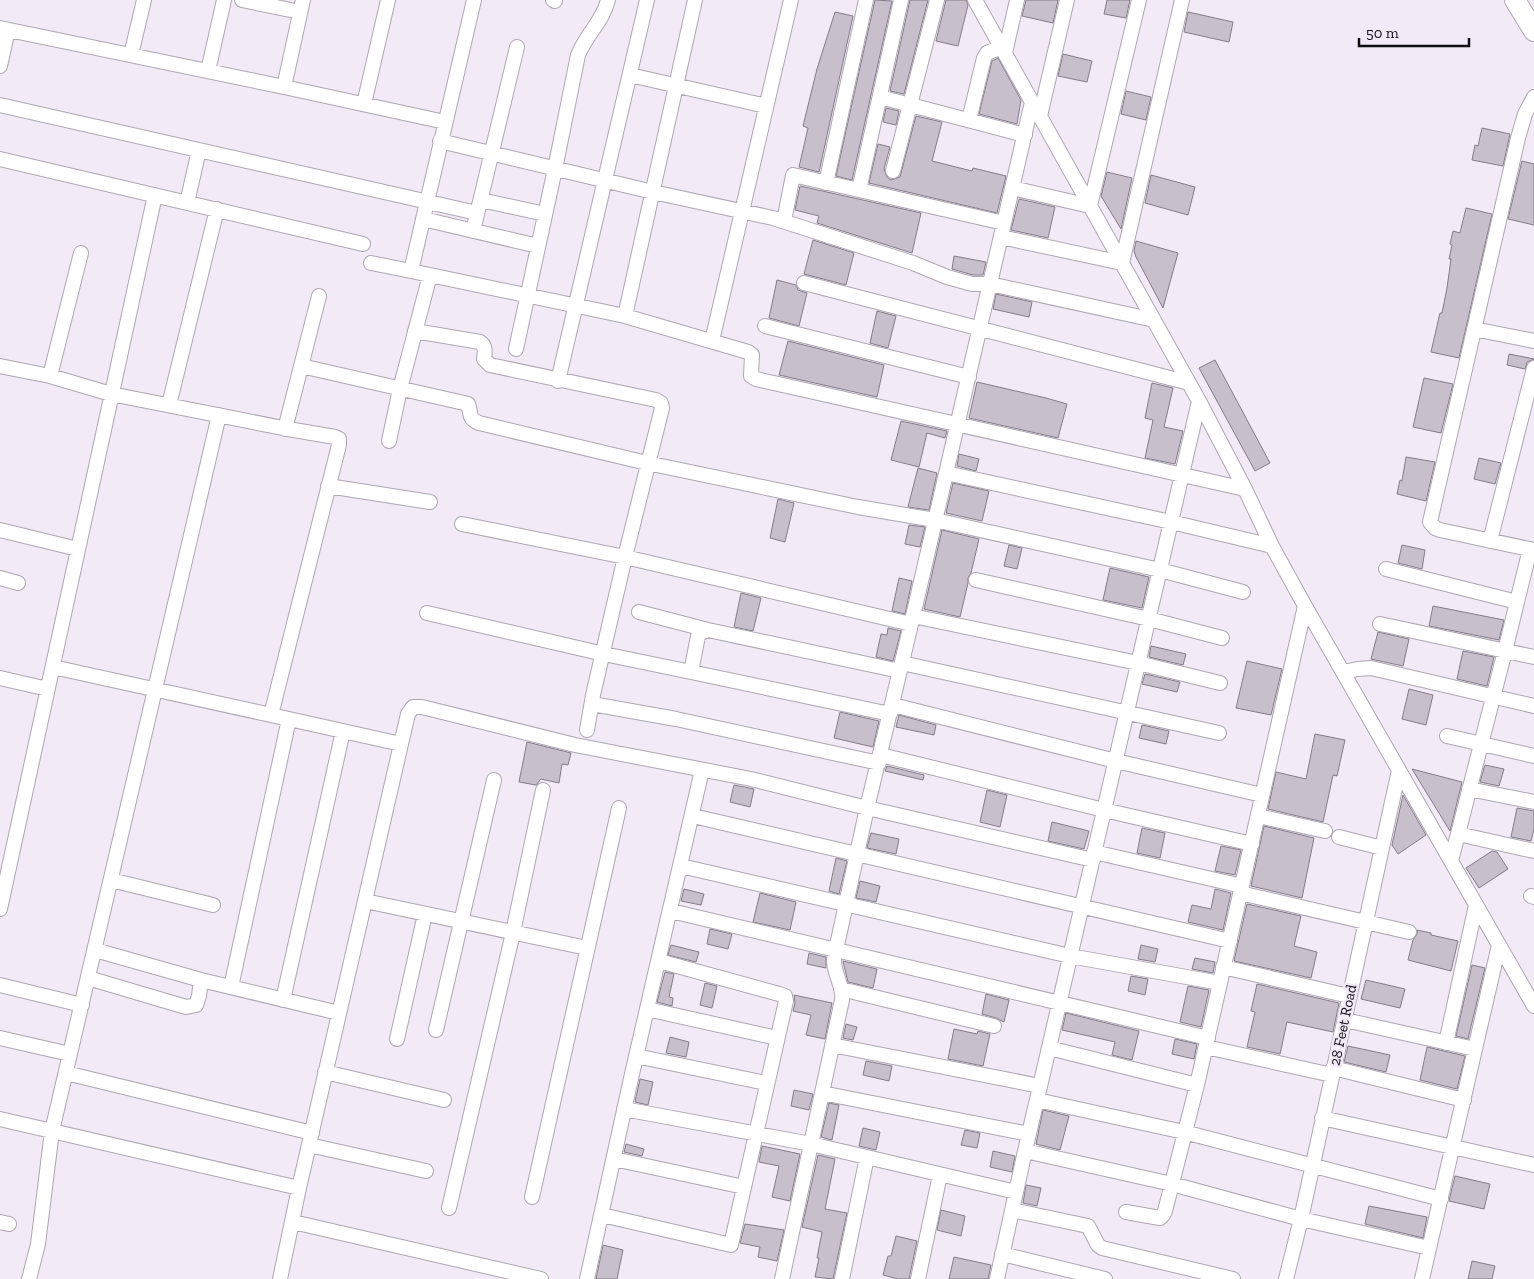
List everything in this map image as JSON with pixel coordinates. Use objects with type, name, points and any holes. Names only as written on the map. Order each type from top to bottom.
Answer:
[{"type":"street","points":[[131,55],[144,0]]},
{"type":"street","points":[[208,71],[224,0]]},
{"type":"street","points":[[242,0],[302,6],[284,87]]},
{"type":"street","points":[[364,104],[388,0]]},
{"type":"street","points":[[411,271],[444,122],[474,0]]},
{"type":"street","points":[[516,348],[578,55],[583,42],[600,19],[608,0]]},
{"type":"street","points":[[558,381],[647,0]]},
{"type":"street","points":[[625,316],[696,0]]},
{"type":"street","points":[[712,341],[790,0]]},
{"type":"street","points":[[826,183],[866,0]]},
{"type":"street","points":[[859,190],[901,0]]},
{"type":"street","points":[[893,171],[937,0]]},
{"type":"street","points":[[975,0],[1199,401],[1245,489],[1272,546],[1305,606],[1534,1006]]},
{"type":"street","points":[[1003,50],[1017,0]]},
{"type":"street","points":[[1040,116],[1067,0]]},
{"type":"street","points":[[1090,206],[1140,0]]},
{"type":"street","points":[[1122,263],[1182,0]]},
{"type":"street","points":[[1515,0],[1534,31]]},
{"type":"street","points":[[0,66],[4,29],[444,122]]},
{"type":"street","points":[[473,231],[517,47]]},
{"type":"street","points":[[969,120],[984,58],[987,53],[1003,50]]},
{"type":"street","points":[[630,75],[766,106]]},
{"type":"street","points":[[1451,861],[1482,744],[1492,697],[1532,550],[1440,530],[1430,522],[1521,125],[1534,96]]},
{"type":"street","points":[[880,97],[1025,135]]},
{"type":"street","points":[[782,1279],[842,1000],[841,989],[833,964],[867,808],[880,759],[1032,102]]},
{"type":"street","points":[[0,105],[427,201],[545,214]]},
{"type":"street","points":[[440,141],[784,221],[972,284],[990,284],[1154,320]]},
{"type":"street","points":[[187,202],[199,150]]},
{"type":"street","points":[[0,159],[363,244]]},
{"type":"street","points":[[784,221],[793,175],[859,190],[1122,263]]},
{"type":"street","points":[[1012,188],[1090,206]]},
{"type":"street","points":[[0,909],[3,881],[53,667],[154,195]]},
{"type":"street","points":[[169,405],[217,209]]},
{"type":"street","points":[[423,219],[538,246]]},
{"type":"street","points":[[50,376],[81,253]]},
{"type":"street","points":[[371,263],[625,316],[712,341],[748,352],[752,355],[751,376],[756,379],[1245,489]]},
{"type":"street","points":[[389,441],[400,389],[430,275]]},
{"type":"street","points":[[804,283],[1189,383]]},
{"type":"street","points":[[285,429],[320,296]]},
{"type":"street","points":[[765,326],[969,377]]},
{"type":"street","points":[[1474,329],[1534,341]]},
{"type":"street","points":[[416,331],[480,342],[484,344],[486,350],[484,359],[490,365],[661,403],[662,408],[625,557],[587,730]]},
{"type":"street","points":[[0,366],[50,376],[111,394],[339,439],[271,715]]},
{"type":"street","points":[[301,366],[464,402],[468,404],[472,420],[479,423],[647,463],[858,507],[935,520],[1160,570],[1243,592]]},
{"type":"street","points":[[1490,541],[1534,368]]},
{"type":"street","points":[[997,1279],[1038,1093],[1199,401]]},
{"type":"street","points":[[29,1279],[38,1244],[52,1131],[219,416]]},
{"type":"street","points":[[946,473],[1272,546]]},
{"type":"street","points":[[328,486],[430,502]]},
{"type":"street","points":[[462,524],[625,557],[912,620],[1138,663],[1220,684]]},
{"type":"street","points":[[0,530],[78,549]]},
{"type":"street","points":[[1386,569],[1517,602]]},
{"type":"street","points":[[0,578],[18,583]]},
{"type":"street","points":[[976,580],[1149,618],[1222,638]]},
{"type":"street","points":[[1126,1212],[1162,1217],[1164,1213],[1207,1043],[1305,606]]},
{"type":"street","points":[[639,612],[708,630],[901,667],[1219,733]]},
{"type":"street","points":[[427,613],[691,672],[891,709],[1262,795]]},
{"type":"street","points":[[1380,624],[1534,657]]},
{"type":"street","points":[[691,672],[698,636],[708,630]]},
{"type":"street","points":[[53,667],[156,688],[400,744]]},
{"type":"street","points":[[1343,672],[1371,668],[1534,706]]},
{"type":"street","points":[[0,678],[48,689]]},
{"type":"street","points":[[592,704],[880,759],[1252,844]]},
{"type":"street","points":[[280,1279],[400,744],[408,714],[413,707],[422,707],[575,745],[751,779],[867,808],[1241,889],[1366,923],[1409,932]]},
{"type":"street","points":[[231,988],[289,719]]},
{"type":"street","points":[[283,1000],[343,731]]},
{"type":"street","points":[[1448,736],[1534,756]]},
{"type":"street","points":[[587,1279],[702,770]]},
{"type":"street","name":"28 Feet Road","points":[[1286,1279],[1301,1219],[1399,770]]},
{"type":"street","points":[[436,1030],[494,780]]},
{"type":"street","points":[[1469,788],[1534,802]]},
{"type":"street","points":[[449,1208],[513,932],[543,790]]},
{"type":"street","points":[[532,1197],[619,808]]},
{"type":"street","points":[[693,816],[1230,941]]},
{"type":"street","points":[[1258,816],[1326,831]]},
{"type":"street","points":[[1458,834],[1534,851]]},
{"type":"street","points":[[1339,837],[1382,848]]},
{"type":"street","points":[[681,866],[1070,956],[1220,983]]},
{"type":"street","points":[[111,880],[213,905]]},
{"type":"street","points":[[365,901],[587,948]]},
{"type":"street","points":[[1446,1043],[1476,905]]},
{"type":"street","points":[[671,911],[1059,1003],[1207,1043],[1464,1100]]},
{"type":"street","points":[[397,1039],[425,914]]},
{"type":"street","points":[[1422,1279],[1499,945]]},
{"type":"street","points":[[94,950],[231,988],[339,1013]]},
{"type":"street","points":[[602,1215],[731,1244],[786,1001],[785,996],[659,961]]},
{"type":"street","points":[[1223,967],[1349,996]]},
{"type":"street","points":[[88,978],[186,1007],[196,1005],[201,980]]},
{"type":"street","points":[[0,985],[82,1005]]},
{"type":"street","points":[[841,989],[994,1026]]},
{"type":"street","points":[[647,1009],[777,1038]]},
{"type":"street","points":[[1345,1020],[1476,1049]]},
{"type":"street","points":[[0,1038],[70,1054]]},
{"type":"street","points":[[832,1045],[1038,1093],[1441,1199]]},
{"type":"street","points":[[1049,1048],[1197,1085]]},
{"type":"street","points":[[636,1056],[766,1083]]},
{"type":"street","points":[[326,1072],[444,1100]]},
{"type":"street","points":[[66,1073],[426,1171]]},
{"type":"street","points":[[822,1093],[1029,1134]]},
{"type":"street","points":[[624,1109],[811,1144],[1016,1192]]},
{"type":"street","points":[[1322,1118],[1534,1165]]},
{"type":"street","points":[[0,1119],[299,1188]]},
{"type":"street","points":[[1025,1151],[1172,1184],[1301,1219],[1430,1248]]},
{"type":"street","points":[[842,1279],[867,1157]]},
{"type":"street","points":[[614,1159],[744,1187]]},
{"type":"street","points":[[918,1279],[940,1174]]},
{"type":"street","points":[[1012,1210],[1088,1226],[1098,1245],[1102,1248],[1232,1279]]},
{"type":"street","points":[[293,1222],[541,1279]]},
{"type":"street","points":[[1002,1254],[1105,1279]]},
{"type":"building","points":[[875,0],[892,1],[852,180],[836,176]]},
{"type":"building","points":[[910,0],[928,0],[904,94],[890,91]]},
{"type":"building","points":[[946,0],[966,0],[968,5],[958,46],[936,41]]},
{"type":"building","points":[[1026,0],[1058,0],[1053,23],[1022,16]]},
{"type":"building","points":[[1107,0],[1130,0],[1126,18],[1104,14]]},
{"type":"building","points":[[835,12],[853,16],[819,172],[799,167],[808,128],[803,126],[817,69]]},
{"type":"building","points":[[1188,12],[1233,22],[1229,42],[1184,32]]},
{"type":"building","points":[[1063,54],[1092,61],[1087,82],[1058,76]]},
{"type":"building","points":[[998,58],[1021,100],[1017,124],[979,114],[992,61]]},
{"type":"building","points":[[1126,91],[1151,97],[1146,120],[1121,114]]},
{"type":"building","points":[[886,108],[899,111],[896,125],[883,122]]},
{"type":"building","points":[[916,116],[942,122],[932,161],[972,171],[973,168],[1006,176],[997,213],[869,183],[878,144],[890,147],[884,169],[887,177],[891,180],[900,177]]},
{"type":"building","points":[[1482,128],[1510,134],[1503,166],[1472,160],[1475,145],[1478,146]]},
{"type":"building","points":[[1522,161],[1534,164],[1534,225],[1508,219]]},
{"type":"building","points":[[1107,172],[1132,178],[1121,229],[1101,196]]},
{"type":"building","points":[[1151,175],[1195,187],[1188,215],[1145,203]]},
{"type":"building","points":[[800,186],[921,213],[912,253],[817,223],[819,216],[795,210]]},
{"type":"building","points":[[1019,199],[1055,207],[1048,238],[1011,230]]},
{"type":"building","points":[[1466,208],[1492,214],[1459,358],[1431,352],[1447,288],[1452,245],[1450,244],[1453,231],[1460,233]]},
{"type":"building","points":[[813,240],[854,253],[846,285],[804,274]]},
{"type":"building","points":[[1136,241],[1178,253],[1163,308],[1136,257],[1134,251]]},
{"type":"building","points":[[954,256],[986,262],[983,275],[973,275],[952,269]]},
{"type":"building","points":[[777,280],[796,285],[798,290],[807,293],[799,326],[769,318]]},
{"type":"building","points":[[996,294],[1032,302],[1029,317],[993,309]]},
{"type":"building","points":[[877,311],[896,316],[888,348],[870,343]]},
{"type":"building","points":[[788,341],[884,365],[877,397],[779,375]]},
{"type":"building","points":[[1509,354],[1534,359],[1527,362],[1525,369],[1507,365]]},
{"type":"building","points":[[1215,360],[1270,463],[1255,471],[1199,368]]},
{"type":"building","points":[[1424,378],[1453,384],[1441,433],[1413,427]]},
{"type":"building","points":[[977,382],[1067,404],[1058,438],[969,418]]},
{"type":"building","points":[[1152,383],[1173,388],[1164,427],[1183,431],[1175,464],[1145,458],[1153,420],[1145,418]]},
{"type":"building","points":[[901,421],[947,431],[945,438],[927,433],[919,467],[891,460]]},
{"type":"building","points":[[959,454],[979,459],[976,471],[957,466]]},
{"type":"building","points":[[1406,457],[1435,462],[1426,501],[1397,494],[1400,480],[1402,481]]},
{"type":"building","points":[[1479,458],[1501,463],[1495,484],[1474,479]]},
{"type":"building","points":[[918,468],[937,473],[929,510],[908,507]]},
{"type":"building","points":[[953,483],[989,491],[982,521],[946,513]]},
{"type":"building","points":[[778,499],[794,503],[785,542],[770,538]]},
{"type":"building","points":[[909,525],[925,527],[920,547],[905,544]]},
{"type":"building","points":[[942,530],[979,539],[960,617],[924,609]]},
{"type":"building","points":[[1009,545],[1022,548],[1017,569],[1004,566]]},
{"type":"building","points":[[1402,545],[1425,550],[1422,569],[1398,563]]},
{"type":"building","points":[[1110,568],[1149,577],[1142,608],[1103,600]]},
{"type":"building","points":[[899,578],[912,581],[905,614],[892,611]]},
{"type":"building","points":[[741,593],[761,598],[753,631],[734,627]]},
{"type":"building","points":[[1433,606],[1504,620],[1499,640],[1429,626]]},
{"type":"building","points":[[888,628],[901,631],[893,661],[876,657],[881,634],[887,635]]},
{"type":"building","points":[[1378,632],[1409,639],[1403,666],[1371,659]]},
{"type":"building","points":[[1151,646],[1186,654],[1183,665],[1149,657]]},
{"type":"building","points":[[1463,651],[1494,657],[1487,686],[1457,679]]},
{"type":"building","points":[[1247,661],[1282,669],[1271,715],[1236,708]]},
{"type":"building","points":[[1145,674],[1180,682],[1177,692],[1142,684]]},
{"type":"building","points":[[1409,689],[1433,695],[1426,725],[1402,719]]},
{"type":"building","points":[[840,712],[879,721],[873,747],[834,738]]},
{"type":"building","points":[[899,715],[936,725],[934,735],[896,727]]},
{"type":"building","points":[[1142,725],[1169,731],[1166,744],[1139,738]]},
{"type":"building","points":[[1315,734],[1345,740],[1337,776],[1333,775],[1323,822],[1268,809],[1276,772],[1306,779]]},
{"type":"building","points":[[527,742],[571,753],[568,765],[562,764],[559,783],[541,779],[536,785],[519,782]]},
{"type":"building","points":[[1485,765],[1504,769],[1499,786],[1480,782]]},
{"type":"building","points":[[887,766],[924,775],[923,780],[885,771]]},
{"type":"building","points":[[1412,769],[1462,782],[1450,831]]},
{"type":"building","points":[[734,785],[754,789],[750,807],[730,802]]},
{"type":"building","points":[[987,790],[1007,795],[1000,827],[980,822]]},
{"type":"building","points":[[1403,795],[1426,835],[1398,854],[1392,845]]},
{"type":"building","points":[[1517,808],[1534,811],[1534,829],[1531,841],[1511,837]]},
{"type":"building","points":[[1052,822],[1089,831],[1084,849],[1048,841]]},
{"type":"building","points":[[1264,826],[1314,838],[1302,898],[1251,886]]},
{"type":"building","points":[[1142,828],[1165,833],[1160,858],[1137,853]]},
{"type":"building","points":[[871,833],[899,839],[896,854],[867,848]]},
{"type":"building","points":[[1221,846],[1241,850],[1235,875],[1215,871]]},
{"type":"building","points":[[1492,851],[1497,852],[1508,869],[1479,888],[1466,868]]},
{"type":"building","points":[[836,858],[847,861],[839,894],[829,891]]},
{"type":"building","points":[[860,881],[880,886],[876,902],[856,898]]},
{"type":"building","points":[[684,889],[704,894],[701,905],[681,901]]},
{"type":"building","points":[[1215,889],[1231,893],[1223,930],[1188,922],[1192,905],[1211,909]]},
{"type":"building","points":[[760,893],[796,902],[790,930],[753,922]]},
{"type":"building","points":[[1247,904],[1301,916],[1294,946],[1317,952],[1311,978],[1234,961]]},
{"type":"building","points":[[710,929],[732,934],[728,949],[707,944]]},
{"type":"building","points":[[1417,930],[1458,941],[1451,971],[1408,960]]},
{"type":"building","points":[[671,945],[699,952],[696,962],[668,955]]},
{"type":"building","points":[[1141,945],[1158,949],[1155,962],[1138,959]]},
{"type":"building","points":[[809,953],[826,957],[826,968],[807,964]]},
{"type":"building","points":[[1195,958],[1215,962],[1213,973],[1192,969]]},
{"type":"building","points":[[843,961],[877,969],[873,988],[848,982]]},
{"type":"building","points":[[1472,965],[1485,968],[1468,1039],[1456,1036]]},
{"type":"building","points":[[665,972],[674,974],[669,997],[673,998],[672,1006],[657,1002]]},
{"type":"building","points":[[1131,976],[1148,979],[1145,995],[1128,991]]},
{"type":"building","points":[[1366,980],[1405,989],[1400,1008],[1361,999]]},
{"type":"building","points":[[705,983],[717,986],[712,1008],[700,1005]]},
{"type":"building","points":[[1257,984],[1339,1003],[1333,1032],[1287,1022],[1280,1054],[1247,1047],[1255,1012],[1251,1011]]},
{"type":"building","points":[[1188,986],[1209,990],[1201,1027],[1180,1022]]},
{"type":"building","points":[[986,994],[1009,1000],[1004,1022],[982,1014]]},
{"type":"building","points":[[794,995],[832,1003],[825,1039],[806,1035],[811,1015],[793,1011]]},
{"type":"building","points":[[1066,1013],[1139,1031],[1132,1060],[1112,1055],[1115,1042],[1062,1030]]},
{"type":"building","points":[[846,1024],[857,1027],[853,1040],[843,1038]]},
{"type":"building","points":[[954,1029],[977,1034],[978,1031],[990,1034],[983,1066],[948,1059]]},
{"type":"building","points":[[670,1037],[689,1042],[686,1057],[666,1053]]},
{"type":"building","points":[[1175,1039],[1197,1044],[1194,1059],[1172,1054]]},
{"type":"building","points":[[1348,1046],[1390,1055],[1386,1072],[1344,1062]]},
{"type":"building","points":[[1427,1047],[1465,1056],[1457,1089],[1420,1080]]},
{"type":"building","points":[[866,1061],[892,1066],[889,1081],[863,1075]]},
{"type":"building","points":[[640,1079],[653,1082],[648,1105],[635,1102]]},
{"type":"building","points":[[794,1090],[813,1094],[809,1110],[791,1106]]},
{"type":"building","points":[[829,1103],[839,1105],[832,1140],[821,1137]]},
{"type":"building","points":[[1043,1110],[1069,1116],[1060,1150],[1036,1144]]},
{"type":"building","points":[[863,1128],[880,1132],[876,1150],[859,1146]]},
{"type":"building","points":[[965,1130],[980,1133],[977,1148],[961,1145]]},
{"type":"building","points":[[626,1144],[644,1149],[642,1156],[624,1152]]},
{"type":"building","points":[[762,1146],[800,1154],[790,1201],[772,1197],[779,1166],[759,1162]]},
{"type":"building","points":[[993,1151],[1015,1156],[1012,1172],[990,1167]]},
{"type":"building","points":[[818,1155],[835,1159],[825,1209],[847,1213],[833,1279],[815,1277],[822,1232],[802,1227]]},
{"type":"building","points":[[1455,1176],[1490,1184],[1484,1209],[1449,1201]]},
{"type":"building","points":[[1026,1185],[1041,1188],[1037,1206],[1023,1203]]},
{"type":"building","points":[[1369,1206],[1427,1217],[1423,1238],[1365,1224]]},
{"type":"building","points":[[941,1210],[965,1216],[961,1236],[937,1230]]},
{"type":"building","points":[[745,1224],[784,1230],[777,1261],[758,1257],[760,1247],[740,1243]]},
{"type":"building","points":[[896,1236],[917,1241],[909,1279],[898,1279],[883,1275],[888,1256],[891,1256]]},
{"type":"building","points":[[603,1245],[623,1250],[617,1279],[596,1279]]},
{"type":"building","points":[[954,1257],[991,1265],[988,1279],[949,1279]]},
{"type":"building","points":[[1472,1261],[1495,1266],[1492,1279],[1468,1279]]}]
